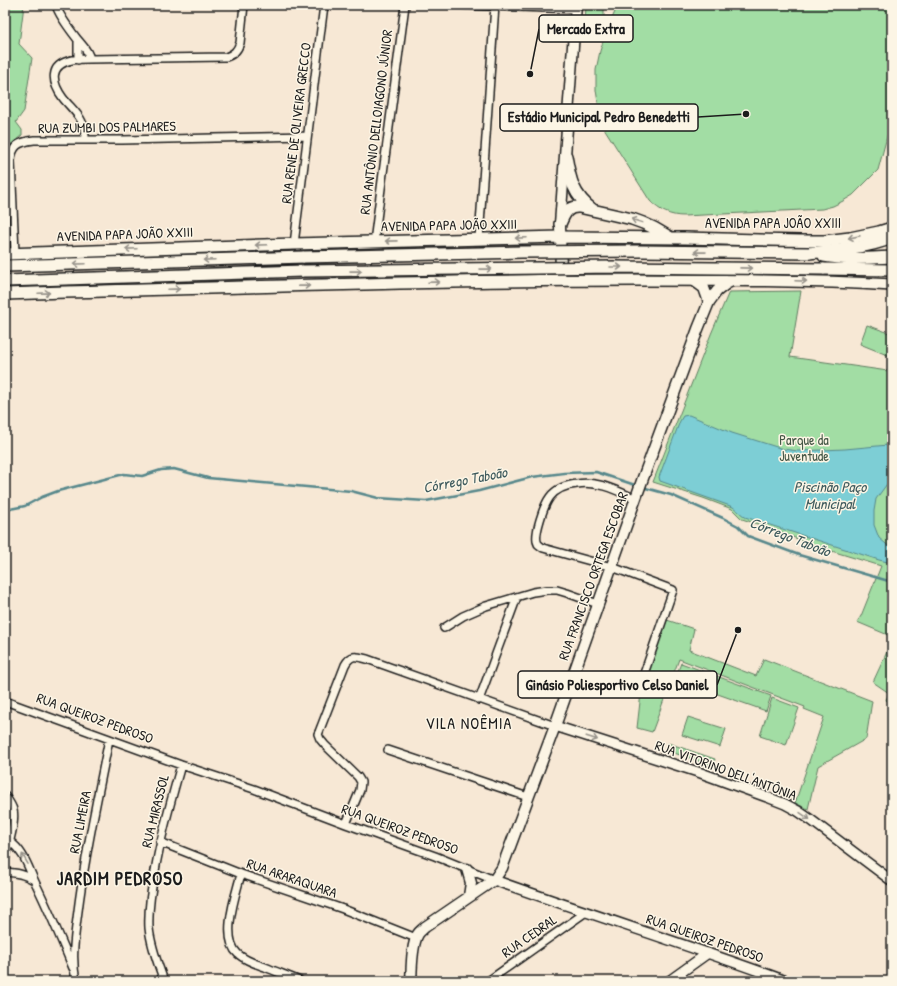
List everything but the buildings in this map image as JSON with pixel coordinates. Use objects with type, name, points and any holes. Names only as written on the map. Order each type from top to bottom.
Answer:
[{"type":"main road","points":[[561,280],[560,224],[576,7]]},
{"type":"main road","points":[[566,156],[572,184],[578,195],[595,211]]},
{"type":"main road","points":[[560,224],[566,212],[573,207],[579,207],[632,219],[654,228],[672,238]]},
{"type":"main road","name":"AVENIDA PAPA JOÃO XXIII","points":[[10,254],[294,244],[560,237],[825,241],[850,238],[892,228]]},
{"type":"main road","points":[[809,253],[852,248],[892,238]]},
{"type":"main road","name":"AVENIDA PAPA JOÃO XXIII","points":[[5,266],[538,252],[640,251],[809,253],[833,257],[892,257]]},
{"type":"main road","points":[[5,280],[303,271],[614,267],[892,270]]},
{"type":"main road","points":[[694,280],[704,288],[709,302]]},
{"type":"main road","points":[[5,294],[442,281],[734,280],[842,282],[892,285]]},
{"type":"main road","name":"RUA FRANCISCO ORTEGA ESCOBAR","points":[[494,880],[502,868],[506,858],[555,726],[643,478],[698,329],[709,302],[719,289],[734,280]]},
{"type":"main road","points":[[467,868],[471,883],[470,896]]},
{"type":"main road","points":[[411,981],[414,950],[416,938],[419,932],[494,880]]},
{"type":"street","points":[[56,5],[78,40],[87,50],[90,59]]},
{"type":"street","points":[[85,140],[83,123],[80,117],[58,90],[54,79],[55,73],[61,64],[90,59],[220,57],[230,55],[237,50],[240,43],[244,5]]},
{"type":"street","name":"RUA RENE DE OLIVEIRA GRECCO","points":[[294,244],[324,5]]},
{"type":"street","name":"RUA ANTÔNIO DELLOIAGONO JÚNIOR","points":[[374,242],[405,5]]},
{"type":"street","points":[[461,5],[576,7]]},
{"type":"street","points":[[479,239],[495,6]]},
{"type":"street","points":[[78,40],[78,60]]},
{"type":"street","name":"RUA ZUMBI DOS PALMARES","points":[[10,254],[11,161],[15,150],[21,142],[34,140],[307,136]]},
{"type":"street","points":[[637,495],[593,484],[579,483],[566,486],[550,497],[537,532],[537,540],[538,545],[542,548],[612,567],[673,590],[638,691]]},
{"type":"street","points":[[444,628],[463,616],[486,606],[533,592],[556,590],[598,604]]},
{"type":"street","points":[[479,700],[517,597]]},
{"type":"street","points":[[346,824],[360,790],[361,782],[325,745],[318,734],[347,661],[352,657],[367,659],[555,726]]},
{"type":"street","name":"RUA QUEIROZ PEDROSO","points":[[5,700],[181,765],[254,789],[467,868],[494,880],[708,953],[782,980]]},
{"type":"street","name":"RUA VITORINO DELL'ANTÔNIA","points":[[555,726],[701,773],[785,804],[811,820],[892,881]]},
{"type":"street","name":"RUA LIMEIRA","points":[[76,981],[74,971],[75,936],[79,897],[110,739]]},
{"type":"street","points":[[388,750],[528,797]]},
{"type":"street","name":"RUA MIRASSOL","points":[[164,981],[154,953],[150,930],[150,898],[160,842],[181,765]]},
{"type":"street","points":[[5,796],[13,811],[14,819],[5,859]]},
{"type":"street","points":[[9,841],[19,850],[27,863],[74,971]]},
{"type":"street","name":"RUA ARARAQUARA","points":[[160,842],[241,874],[343,910],[416,938]]},
{"type":"street","points":[[5,872],[18,873],[34,880]]},
{"type":"street","points":[[241,874],[229,926],[230,939],[233,948],[237,954],[248,960],[300,981]]},
{"type":"street","name":"RUA CEDRAL","points":[[488,981],[586,912]]},
{"type":"street","points":[[668,981],[708,953]]},
{"type":"green space","points":[[5,5],[24,5],[19,44],[32,58],[24,111],[16,122],[22,130],[22,135],[9,146],[5,242]]},
{"type":"green space","points":[[586,5],[604,5],[604,25],[585,23]]},
{"type":"green space","points":[[618,5],[891,5],[892,118],[878,170],[853,195],[833,206],[822,209],[684,216],[670,214],[661,210],[650,201],[604,128],[599,109],[596,90],[596,70],[606,32]]},
{"type":"green space","name":"Parque da Juventude","points":[[801,291],[790,357],[888,371],[892,362],[892,639],[888,635],[857,622],[861,616],[881,566],[815,546],[770,528],[742,519],[732,509],[653,482],[729,292]]},
{"type":"green space","points":[[867,325],[892,334],[892,357],[860,344]]},
{"type":"green space","points":[[667,620],[694,629],[689,650],[756,676],[764,659],[872,701],[866,739],[818,766],[808,809],[795,803],[824,717],[804,709],[805,707],[679,659],[652,732],[637,728],[641,693]]},
{"type":"green space","points":[[892,641],[892,704],[886,700],[889,693],[873,682]]},
{"type":"green space","points":[[681,663],[771,696],[766,711],[675,679]]},
{"type":"green space","points":[[772,698],[799,708],[786,745],[760,736]]},
{"type":"green space","points":[[688,717],[726,729],[720,747],[682,735]]},
{"type":"green space","points":[[668,743],[715,759],[713,766],[665,750]]},
{"type":"water","name":"Piscinão Paço Municipal","points":[[689,415],[732,433],[783,449],[798,451],[888,445],[892,446],[892,477],[876,499],[874,525],[879,538],[892,549],[892,563],[745,517],[733,507],[660,481],[659,477],[680,421],[683,416]]},
{"type":"waterway","name":"Córrego Taboão","points":[[5,510],[25,506],[58,491],[124,474],[142,476],[161,470],[174,469],[208,478],[351,491],[378,498],[426,501],[479,491],[532,477],[564,473],[596,472],[638,486]]},
{"type":"waterway","name":"Córrego Taboão","points":[[642,487],[671,495],[723,518],[738,526],[748,536],[799,555],[892,582]]},
{"type":"place","name":"Mercado Extra","points":[[530,74]]},
{"type":"place","name":"Estádio Municipal Pedro Benedetti","points":[[746,114]]},
{"type":"place","name":"Ginásio Poliesportivo Celso Daniel","points":[[738,630]]},
{"type":"district","name":"VILA NOÊMIA","points":[[469,723]]},
{"type":"district","name":"JARDIM PEDROSO","points":[[120,879]]}]
